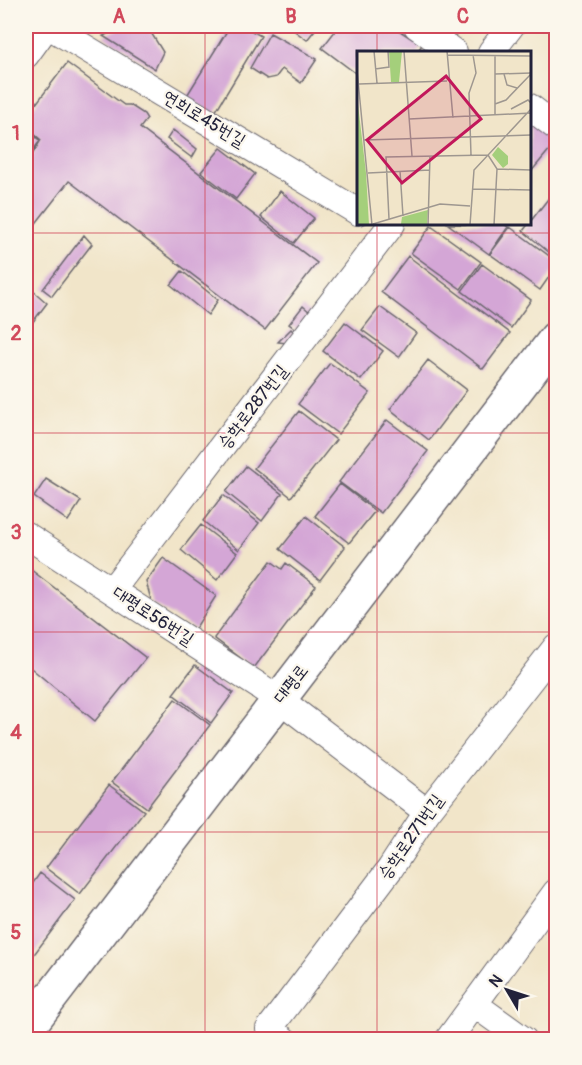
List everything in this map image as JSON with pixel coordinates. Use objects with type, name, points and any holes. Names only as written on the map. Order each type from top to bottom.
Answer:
[{"type":"street","points":[[26,55],[48,26]]},
{"type":"street","name":"연희로45번길","points":[[48,26],[357,211]]},
{"type":"street","points":[[417,26],[453,51]]},
{"type":"street","points":[[492,51],[511,26]]},
{"type":"street","points":[[531,108],[556,127]]},
{"type":"street","name":"승학로287번길","points":[[112,590],[386,226]]},
{"type":"street","name":"대평로","points":[[26,1030],[556,338]]},
{"type":"street","name":"대평로56번길","points":[[26,535],[279,699],[427,812]]},
{"type":"street","name":"승학로271번길","points":[[277,1034],[427,812],[553,658]]},
{"type":"street","points":[[448,1040],[556,892]]},
{"type":"street","points":[[474,1004],[524,1040]]},
{"type":"building","points":[[120,26],[147,26],[163,52],[155,69],[103,36],[121,28]]},
{"type":"building","points":[[230,26],[243,26],[261,36],[214,114],[186,97]]},
{"type":"building","points":[[288,26],[318,26],[307,40]]},
{"type":"building","points":[[339,26],[392,26],[422,45],[418,51],[357,51],[357,74],[322,48]]},
{"type":"building","points":[[270,33],[317,59],[301,83],[282,69],[276,77],[267,79],[250,68]]},
{"type":"building","points":[[67,63],[124,105],[130,105],[144,114],[147,119],[140,128],[317,263],[265,330],[69,181],[26,236],[26,165],[41,140],[26,127],[26,117]]},
{"type":"building","points":[[531,123],[556,142],[531,172]]},
{"type":"building","points":[[26,128],[40,141],[26,159]]},
{"type":"building","points":[[173,130],[197,149],[192,158],[167,139]]},
{"type":"building","points":[[221,148],[255,174],[236,199],[201,172]]},
{"type":"building","points":[[555,190],[556,258],[523,231],[528,225],[531,225],[531,221]]},
{"type":"building","points":[[280,191],[314,218],[294,243],[261,217]]},
{"type":"building","points":[[449,225],[505,225],[508,227],[489,254]]},
{"type":"building","points":[[431,226],[481,262],[461,289],[411,253]]},
{"type":"building","points":[[510,227],[556,261],[556,267],[540,290],[490,254]]},
{"type":"building","points":[[84,235],[92,244],[52,296],[43,289]]},
{"type":"building","points":[[408,256],[510,333],[483,369],[381,292]]},
{"type":"building","points":[[482,264],[531,300],[511,328],[462,291]]},
{"type":"building","points":[[182,271],[218,300],[208,315],[171,285]]},
{"type":"building","points":[[30,288],[47,303],[26,331],[26,294]]},
{"type":"building","points":[[303,306],[311,313],[297,330],[289,324]]},
{"type":"building","points":[[380,307],[416,333],[399,357],[362,330]]},
{"type":"building","points":[[345,322],[383,351],[361,380],[323,351]]},
{"type":"building","points":[[291,329],[295,333],[287,343],[278,342]]},
{"type":"building","points":[[428,360],[467,390],[429,440],[390,409]]},
{"type":"building","points":[[330,363],[370,393],[338,434],[298,404]]},
{"type":"building","points":[[299,411],[336,440],[291,497],[254,468]]},
{"type":"building","points":[[387,420],[428,451],[381,513],[339,482]]},
{"type":"building","points":[[246,466],[282,494],[262,521],[226,492]]},
{"type":"building","points":[[46,479],[81,501],[68,521],[34,497]]},
{"type":"building","points":[[340,484],[375,511],[349,543],[315,516]]},
{"type":"building","points":[[223,495],[259,523],[239,550],[203,521]]},
{"type":"building","points":[[306,516],[345,547],[320,580],[280,549]]},
{"type":"building","points":[[201,525],[237,553],[217,580],[181,550]]},
{"type":"building","points":[[163,558],[216,596],[195,629],[152,603],[146,582]]},
{"type":"building","points":[[271,561],[282,569],[286,563],[316,586],[254,668],[214,638]]},
{"type":"building","points":[[26,566],[146,658],[95,721],[26,664]]},
{"type":"building","points":[[195,665],[233,693],[211,723],[173,694]]},
{"type":"building","points":[[175,699],[210,725],[147,808],[112,782]]},
{"type":"building","points":[[109,785],[144,811],[80,894],[46,868]]},
{"type":"building","points":[[40,873],[75,900],[26,965],[26,893]]}]
